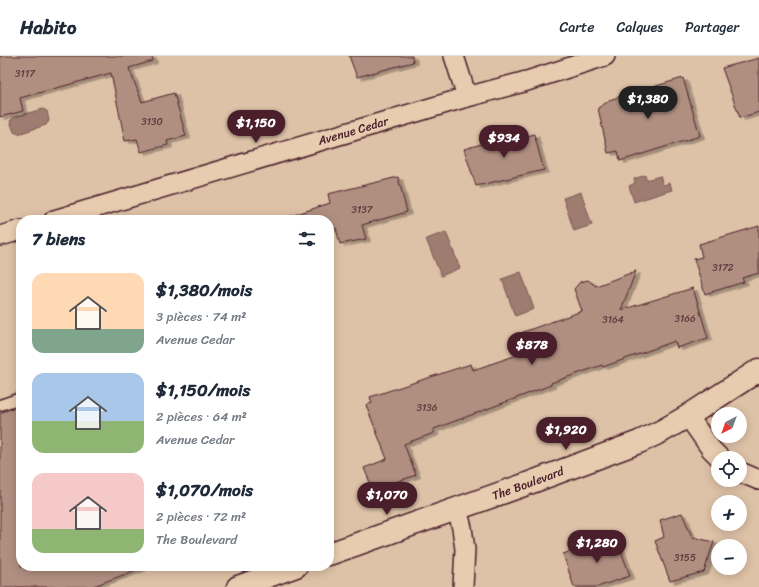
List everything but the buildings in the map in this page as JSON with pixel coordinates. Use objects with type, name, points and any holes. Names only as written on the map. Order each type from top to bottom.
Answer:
[{"type":"main road","name":"The Boulevard","points":[[334,552],[625,448],[655,435],[688,416],[759,370]]},
{"type":"main road","points":[[238,587],[282,571]]},
{"type":"street","points":[[454,56],[467,97]]},
{"type":"street","name":"Avenue Cedar","points":[[71,215],[467,97],[527,81],[606,56]]},
{"type":"street","points":[[0,236],[16,231]]},
{"type":"street","points":[[688,416],[714,451]]},
{"type":"street","points":[[747,475],[759,480]]},
{"type":"street","points":[[456,509],[462,528],[465,549],[463,587]]},
{"type":"lane","points":[[0,405],[16,400]]},
{"type":"shaded area","points":[[43,109],[47,111],[49,121],[46,125],[18,134],[14,132],[10,121],[14,117]]},
{"type":"shaded area","points":[[645,175],[646,180],[660,176],[663,185],[670,183],[672,190],[634,202],[629,186],[635,183],[634,179]]},
{"type":"shaded area","points":[[581,192],[592,225],[574,231],[563,198]]},
{"type":"shaded area","points":[[446,232],[460,268],[441,276],[426,239]]},
{"type":"shaded area","points":[[521,272],[534,309],[515,316],[502,279]]}]
